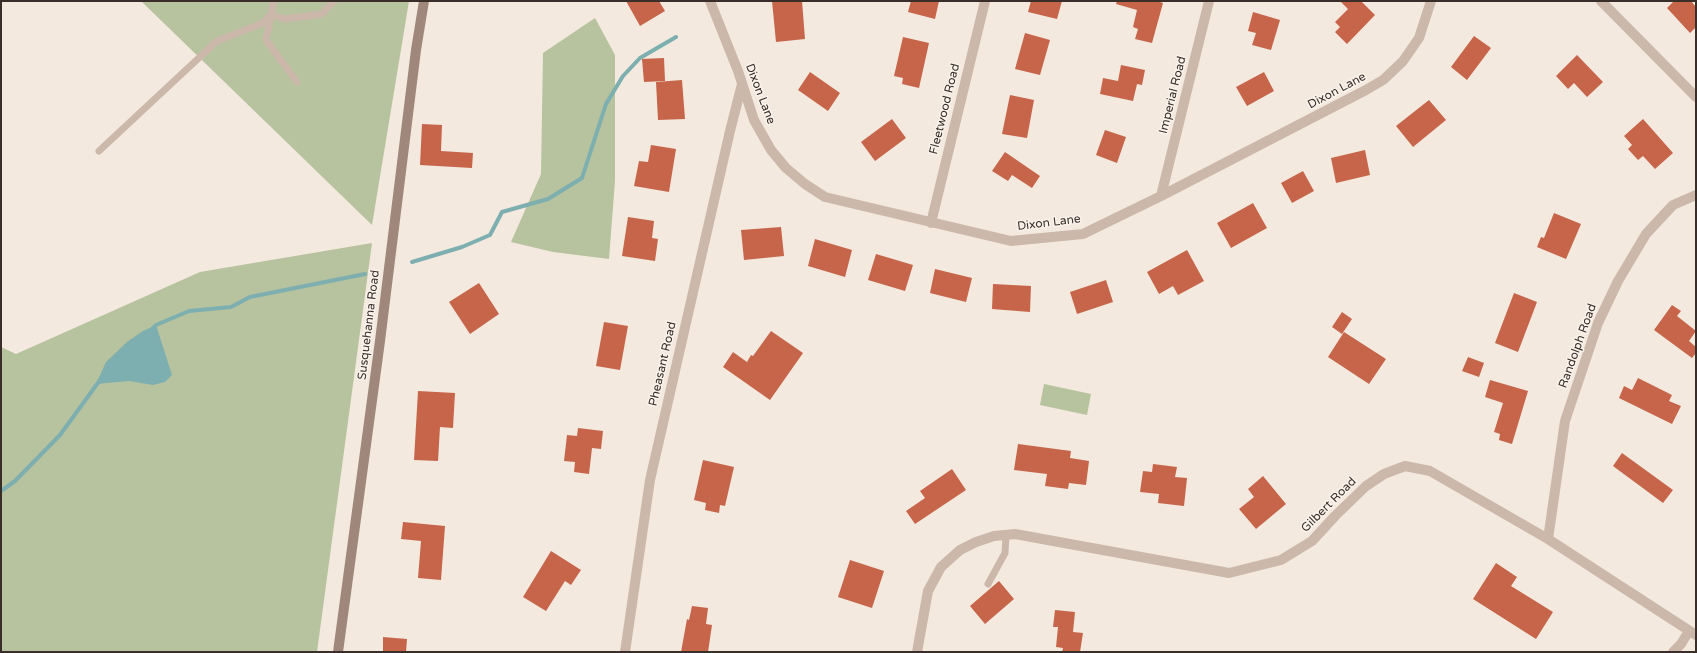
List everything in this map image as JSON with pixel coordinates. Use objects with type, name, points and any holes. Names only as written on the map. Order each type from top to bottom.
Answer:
[{"type":"main road","name":"Susquehanna Road","points":[[338,652],[380,341],[416,50],[424,1]]},
{"type":"street","name":"Dixon Lane","points":[[710,1],[742,84],[754,120],[771,150],[786,168],[804,184],[825,197],[1011,241],[1083,234],[1161,196],[1366,90],[1383,80],[1403,61],[1419,38],[1431,1]]},
{"type":"street","name":"Fleetwood Road","points":[[931,223],[985,1]]},
{"type":"street","name":"Imperial Road","points":[[1161,196],[1209,1]]},
{"type":"street","points":[[1601,1],[1696,97]]},
{"type":"street","name":"Pheasant Road","points":[[625,652],[650,480],[742,84]]},
{"type":"street","name":"Randolph Road","points":[[1548,539],[1566,421],[1599,320],[1618,281],[1646,234],[1673,205],[1696,195]]},
{"type":"street","name":"Gilbert Road","points":[[917,652],[928,591],[941,567],[960,550],[994,536],[1015,534],[1229,573],[1281,560],[1312,541],[1366,486],[1384,474],[1405,466],[1430,471],[1548,539],[1693,633]]},
{"type":"street","points":[[1673,652],[1693,633]]},
{"type":"lane","points":[[274,1],[266,40],[297,82]]},
{"type":"lane","points":[[271,14],[285,19],[322,14],[334,1]]},
{"type":"lane","points":[[100,151],[217,41],[263,23],[271,14]]},
{"type":"lane","points":[[988,584],[1005,553],[1006,535]]},
{"type":"green space","points":[[141,1],[409,1],[372,225]]},
{"type":"green space","points":[[595,18],[615,55],[615,181],[609,259],[553,252],[511,242],[541,174],[543,53]]},
{"type":"green space","points":[[372,243],[317,652],[1,652],[1,347],[16,354],[200,272]]},
{"type":"green space","points":[[1044,384],[1091,394],[1087,415],[1040,405]]},
{"type":"water","points":[[156,325],[172,375],[165,382],[153,385],[129,381],[96,384],[106,362],[127,342],[143,331]]},
{"type":"building","points":[[626,1],[659,1],[665,11],[640,26]]},
{"type":"building","points":[[772,1],[802,1],[805,39],[776,42]]},
{"type":"building","points":[[911,1],[939,1],[935,19],[908,12]]},
{"type":"building","points":[[1031,1],[1062,1],[1057,19],[1028,12]]},
{"type":"building","points":[[1117,1],[1157,1],[1163,3],[1152,43],[1135,39],[1138,29],[1133,27],[1137,10],[1116,4]]},
{"type":"building","points":[[1340,1],[1361,1],[1375,15],[1347,44],[1335,32],[1340,27],[1335,22],[1348,9]]},
{"type":"building","points":[[1674,1],[1691,1],[1696,7],[1696,27],[1690,33],[1667,8]]},
{"type":"building","points":[[1253,12],[1280,20],[1271,50],[1252,45],[1256,33],[1248,31]]},
{"type":"building","points":[[1025,33],[1050,40],[1040,75],[1015,69]]},
{"type":"building","points":[[1474,36],[1491,48],[1467,80],[1451,67]]},
{"type":"building","points":[[903,37],[929,43],[919,88],[902,84],[903,78],[894,76]]},
{"type":"building","points":[[1577,55],[1603,82],[1587,97],[1574,83],[1568,89],[1556,76]]},
{"type":"building","points":[[664,58],[665,81],[644,82],[642,59]]},
{"type":"building","points":[[1121,65],[1145,70],[1142,85],[1137,84],[1133,101],[1100,94],[1103,78],[1118,81]]},
{"type":"building","points":[[810,72],[840,93],[828,111],[798,90]]},
{"type":"building","points":[[1264,72],[1274,91],[1247,106],[1236,87]]},
{"type":"building","points":[[682,80],[685,119],[658,120],[656,82]]},
{"type":"building","points":[[1010,95],[1034,100],[1027,138],[1002,134]]},
{"type":"building","points":[[1429,100],[1446,120],[1413,147],[1396,126]]},
{"type":"building","points":[[892,119],[906,138],[875,161],[861,142]]},
{"type":"building","points":[[1643,119],[1673,153],[1655,169],[1643,156],[1638,160],[1628,149],[1632,145],[1624,136]]},
{"type":"building","points":[[422,124],[442,125],[441,151],[473,153],[472,168],[420,165]]},
{"type":"building","points":[[1105,130],[1126,137],[1117,163],[1096,155]]},
{"type":"building","points":[[651,145],[676,149],[669,192],[634,186],[639,161],[648,162]]},
{"type":"building","points":[[1365,150],[1370,175],[1336,183],[1331,158]]},
{"type":"building","points":[[1005,152],[1040,176],[1032,188],[1012,175],[1008,181],[992,171]]},
{"type":"building","points":[[1303,171],[1314,191],[1292,203],[1281,183]]},
{"type":"building","points":[[1253,203],[1267,228],[1231,248],[1217,223]]},
{"type":"building","points":[[1554,213],[1581,224],[1566,259],[1537,247],[1541,237],[1544,238]]},
{"type":"building","points":[[628,217],[654,221],[652,238],[658,239],[655,261],[622,256]]},
{"type":"building","points":[[781,227],[784,256],[744,260],[741,230]]},
{"type":"building","points":[[815,239],[852,250],[845,277],[808,266]]},
{"type":"building","points":[[1187,250],[1204,281],[1178,295],[1173,286],[1159,294],[1147,272]]},
{"type":"building","points":[[876,254],[913,265],[905,291],[868,280]]},
{"type":"building","points":[[935,269],[972,278],[966,302],[930,293]]},
{"type":"building","points":[[1106,280],[1113,302],[1077,314],[1070,292]]},
{"type":"building","points":[[479,283],[499,314],[470,334],[449,302]]},
{"type":"building","points":[[993,284],[1031,286],[1030,312],[992,309]]},
{"type":"building","points":[[1514,293],[1537,302],[1518,352],[1495,343]]},
{"type":"building","points":[[1672,305],[1681,311],[1677,316],[1696,331],[1689,341],[1696,347],[1696,353],[1692,358],[1654,330]]},
{"type":"building","points":[[1342,312],[1352,319],[1342,334],[1332,327]]},
{"type":"building","points":[[604,322],[628,326],[620,370],[596,366]]},
{"type":"building","points":[[771,331],[803,353],[770,400],[723,367],[733,352],[747,362]]},
{"type":"building","points":[[1344,332],[1386,359],[1369,384],[1328,357]]},
{"type":"building","points":[[1468,357],[1484,363],[1479,377],[1462,371]]},
{"type":"building","points":[[1638,378],[1672,395],[1669,401],[1681,406],[1672,424],[1619,398],[1624,386],[1632,390]]},
{"type":"building","points":[[1490,380],[1528,391],[1512,444],[1499,440],[1500,434],[1494,432],[1503,403],[1485,397]]},
{"type":"building","points":[[418,391],[455,393],[453,428],[440,427],[438,461],[414,460]]},
{"type":"building","points":[[578,428],[603,431],[601,449],[592,448],[589,474],[574,472],[575,462],[564,461],[567,435],[577,436]]},
{"type":"building","points":[[1018,444],[1071,451],[1070,458],[1089,461],[1086,485],[1069,483],[1068,489],[1045,486],[1047,474],[1014,470]]},
{"type":"building","points":[[1622,453],[1673,490],[1663,503],[1613,466]]},
{"type":"building","points":[[703,460],[734,467],[725,506],[720,505],[719,513],[705,510],[706,503],[694,500]]},
{"type":"building","points":[[1153,464],[1177,467],[1175,477],[1187,478],[1184,506],[1158,503],[1159,494],[1140,492],[1143,471],[1152,472]]},
{"type":"building","points":[[952,469],[966,490],[915,524],[906,511],[925,498],[920,491]]},
{"type":"building","points":[[1263,476],[1286,504],[1256,529],[1239,509],[1254,497],[1248,489]]},
{"type":"building","points":[[403,522],[445,526],[441,580],[418,578],[421,541],[401,539]]},
{"type":"building","points":[[551,551],[581,570],[571,585],[565,581],[546,611],[523,597]]},
{"type":"building","points":[[850,560],[884,571],[872,608],[838,597]]},
{"type":"building","points":[[1496,563],[1517,577],[1511,586],[1553,612],[1536,639],[1473,599]]},
{"type":"building","points":[[999,581],[1014,599],[985,624],[970,606]]},
{"type":"building","points":[[692,606],[708,608],[706,624],[712,625],[708,652],[681,652],[687,619],[689,620]]},
{"type":"building","points":[[1055,610],[1075,612],[1073,632],[1083,633],[1080,652],[1062,652],[1063,648],[1056,647],[1058,627],[1053,627]]},
{"type":"building","points":[[383,637],[407,639],[406,652],[383,652]]},
{"type":"waterway","points":[[412,262],[462,247],[490,235],[502,212],[548,199],[582,178],[606,104],[623,76],[640,58],[676,37]]},
{"type":"waterway","points":[[153,328],[156,325],[189,311],[231,307],[250,297],[365,274]]},
{"type":"waterway","points":[[1,491],[15,481],[60,435],[100,380]]}]
